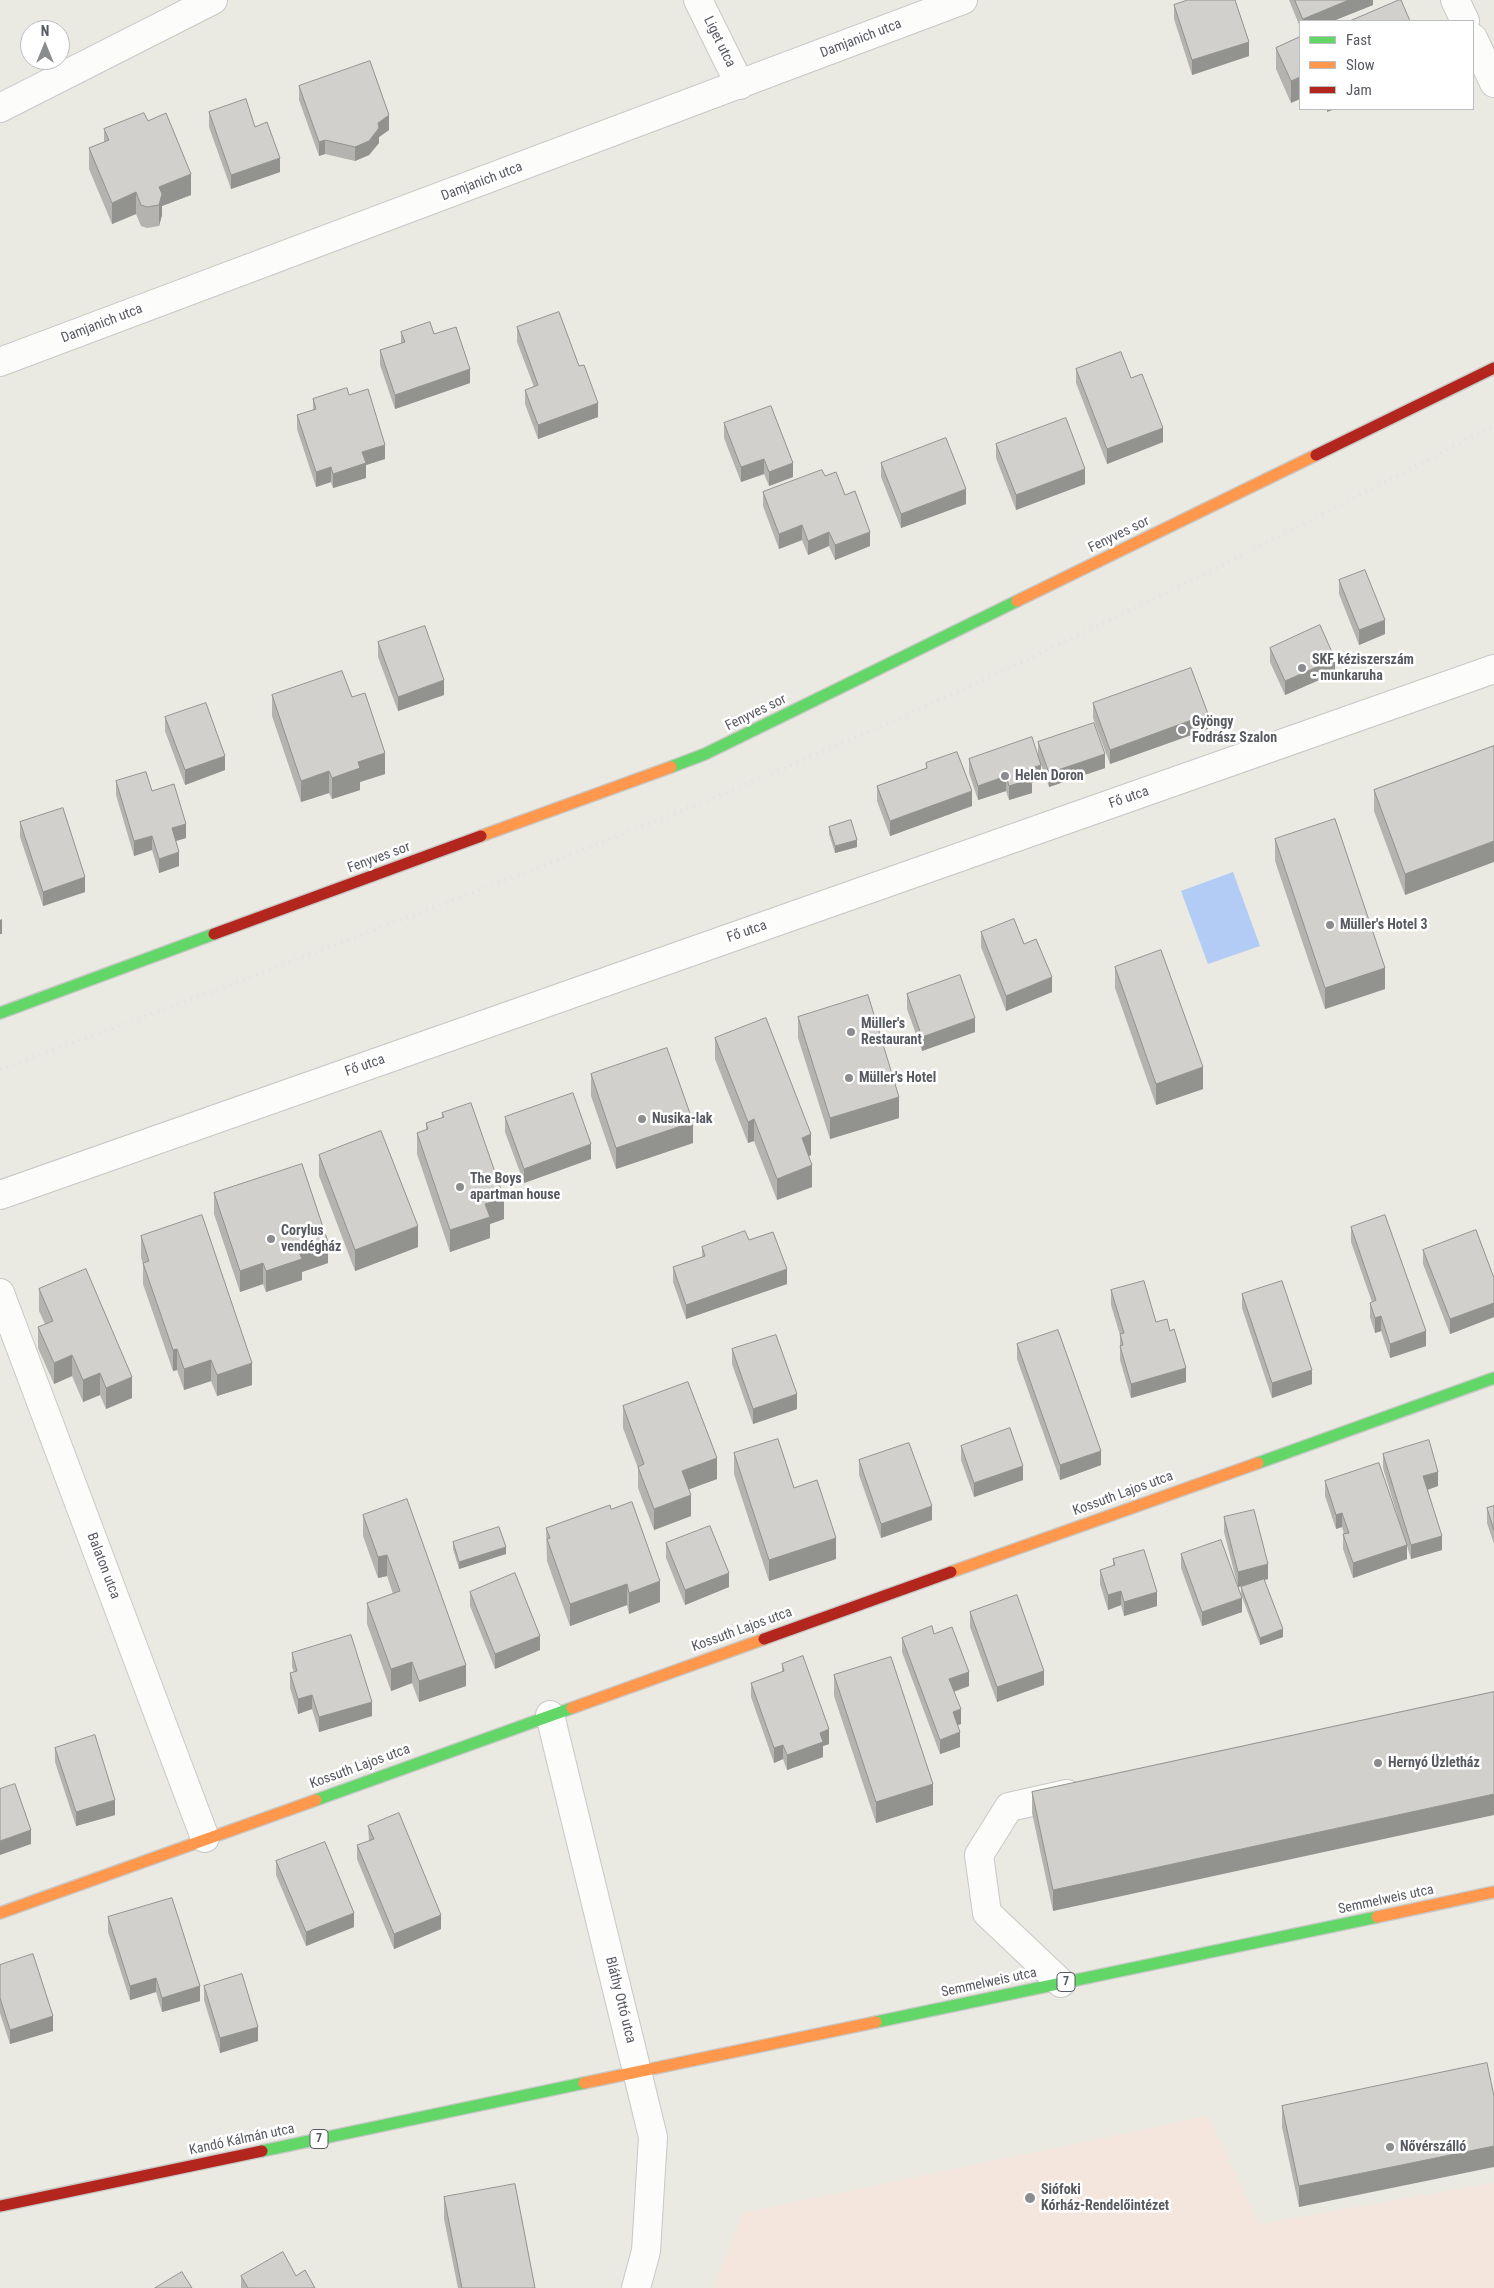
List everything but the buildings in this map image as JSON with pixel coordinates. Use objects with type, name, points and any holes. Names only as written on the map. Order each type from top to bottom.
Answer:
[{"type":"street","points":[[0,108],[213,0]]},
{"type":"street","name":"Liget utca","points":[[698,0],[740,85]]},
{"type":"street","name":"Damjanich utca","points":[[0,362],[963,0]]},
{"type":"street","points":[[1455,0],[1465,20]]},
{"type":"street","points":[[1474,40],[1494,83]]},
{"type":"street","name":"Fenyves sor","points":[[0,1013],[705,754],[1494,368]]},
{"type":"street","name":"Fő utca","points":[[0,1194],[1494,669]]},
{"type":"street","name":"Balaton utca","points":[[0,1293],[205,1838]]},
{"type":"street","name":"Kossuth Lajos utca","points":[[0,1913],[1494,1378]]},
{"type":"street","name":"Bláthy Ottó utca","points":[[550,1715],[653,2137],[646,2251],[636,2288]]},
{"type":"street","points":[[1061,1983],[987,1913],[979,1855],[1009,1807],[1087,1790]]},
{"type":"street","name":"Semmelweis utca","points":[[638,2072],[1494,1892]]},
{"type":"street","name":"Kandó Kálmán utca","points":[[0,2206],[638,2072]]},
{"type":"shaded area","name":"Siófoki Kórház-Rendelőintézet","points":[[1208,2116],[1259,2224],[1494,2183],[1494,2288],[713,2288],[743,2213]]},
{"type":"water","points":[[1233,872],[1260,946],[1208,964],[1181,891]]},
{"type":"railway","points":[[0,1069],[549,863],[728,792],[847,741],[1011,667],[1174,589],[1494,425]]},
{"type":"traffic: fast","points":[[671,767],[705,754],[1017,601]]},
{"type":"traffic: fast","points":[[0,1013],[214,934]]},
{"type":"traffic: fast","points":[[1258,1463],[1494,1378]]},
{"type":"traffic: fast","points":[[316,1800],[572,1708]]},
{"type":"traffic: fast","points":[[876,2022],[1377,1917]]},
{"type":"traffic: fast","points":[[262,2151],[584,2083]]},
{"type":"traffic: slow","points":[[1017,601],[1316,455]]},
{"type":"traffic: slow","points":[[481,836],[671,767]]},
{"type":"traffic: slow","points":[[951,1572],[1258,1463]]},
{"type":"traffic: slow","points":[[572,1708],[764,1639]]},
{"type":"traffic: slow","points":[[0,1913],[316,1800]]},
{"type":"traffic: slow","points":[[1377,1917],[1494,1892]]},
{"type":"traffic: slow","points":[[584,2083],[876,2022]]},
{"type":"traffic: jam","points":[[1316,455],[1494,368]]},
{"type":"traffic: jam","points":[[214,934],[481,836]]},
{"type":"traffic: jam","points":[[764,1639],[951,1572]]},
{"type":"traffic: jam","points":[[0,2206],[262,2151]]},
{"type":"place","name":"SKF kéziszerszám - munkaruha","points":[[1302,668]]},
{"type":"place","name":"Gyöngy Fodrász Szalon","points":[[1182,730]]},
{"type":"place","name":"Helen Doron","points":[[1005,776]]},
{"type":"place","name":"Müller's Hotel 3","points":[[1330,925]]},
{"type":"place","name":"Müller's Restaurant","points":[[851,1032]]},
{"type":"place","name":"Müller's Hotel","points":[[849,1078]]},
{"type":"place","name":"Nusika-lak","points":[[642,1119]]},
{"type":"place","name":"The Boys apartman house","points":[[460,1187]]},
{"type":"place","name":"Corylus vendégház","points":[[271,1239]]},
{"type":"place","name":"Hernyó Üzletház","points":[[1378,1763]]},
{"type":"place","name":"Nővérszálló","points":[[1390,2147]]},
{"type":"place","name":"Siófoki Kórház-Rendelőintézet","points":[[1030,2198]]}]
